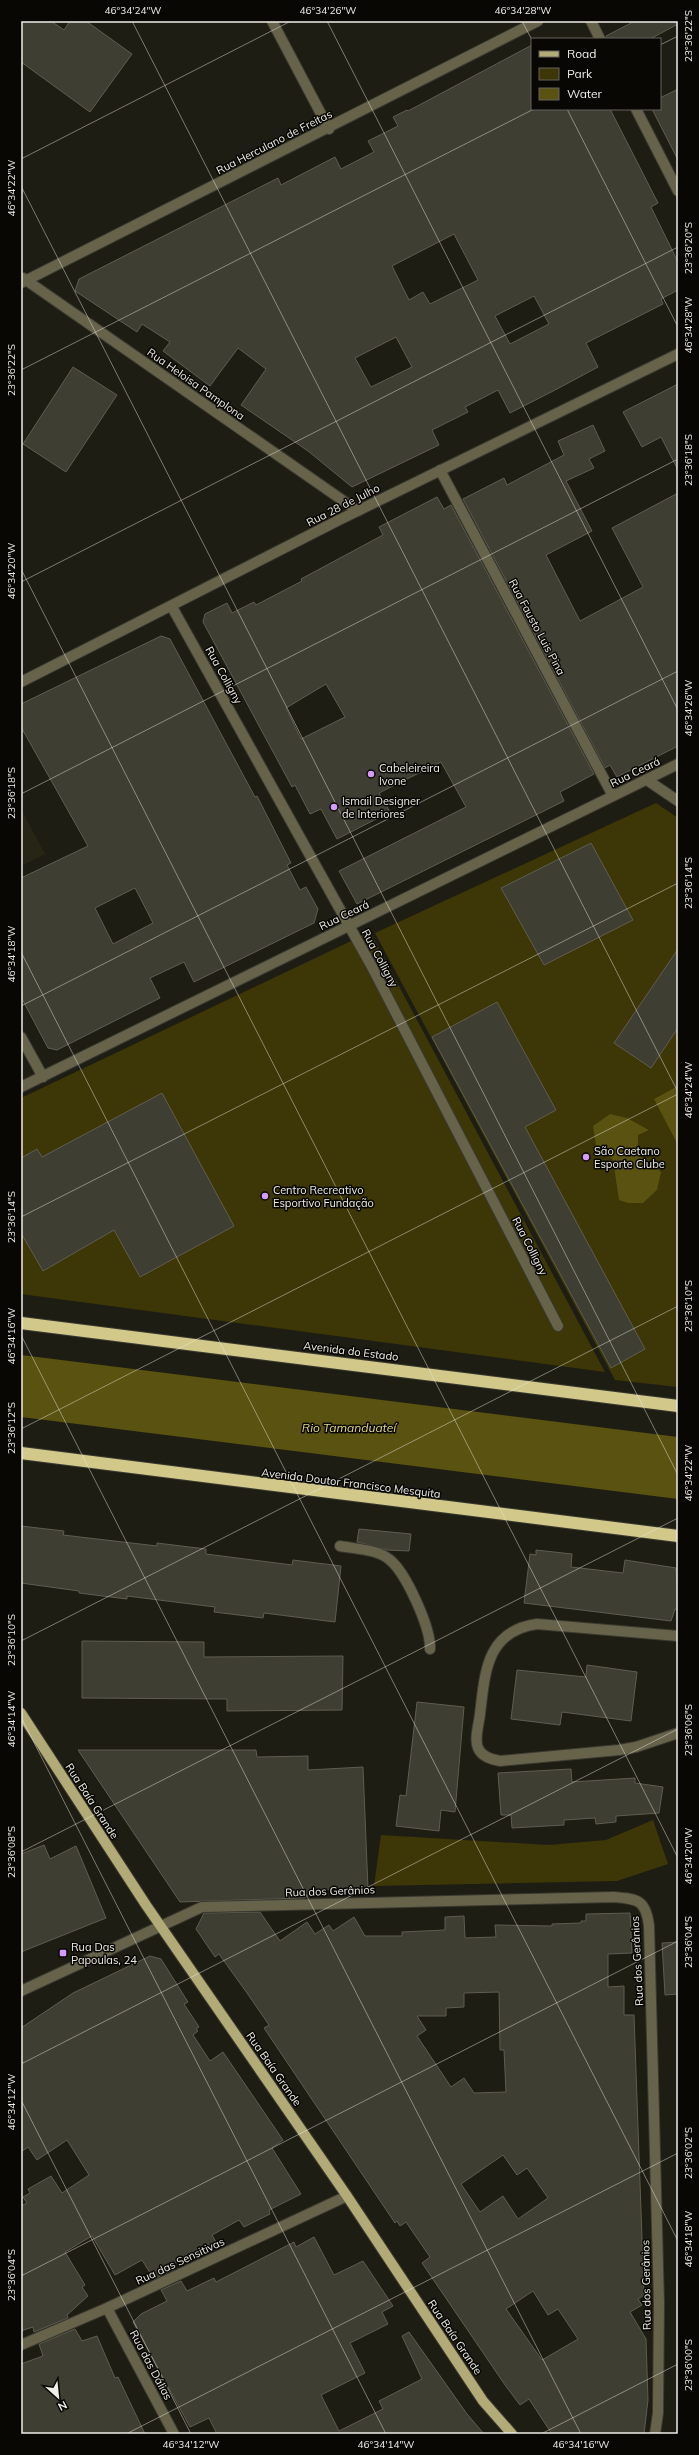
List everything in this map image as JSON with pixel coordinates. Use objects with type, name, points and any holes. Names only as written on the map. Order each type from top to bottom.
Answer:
[{"type":"highway","name":"Avenida do Estado","points":[[21,1323],[678,1406]]},
{"type":"highway","name":"Avenida Doutor Francisco Mesquita","points":[[21,1453],[678,1536]]},
{"type":"main road","name":"Rua Baía Grande","points":[[21,1713],[160,1926],[347,2196],[483,2401],[512,2434]]},
{"type":"street","points":[[272,21],[329,129]]},
{"type":"street","name":"Rua Herculano de Freitas","points":[[23,280],[329,129],[538,21]]},
{"type":"street","points":[[591,21],[600,38]]},
{"type":"street","points":[[637,110],[678,191]]},
{"type":"street","name":"Rua Heloisa Pamplona","points":[[23,280],[358,511]]},
{"type":"street","name":"Rua 28 de Julho","points":[[21,682],[172,607],[339,520],[678,354]]},
{"type":"street","name":"Rua Fausto Luis Pina","points":[[440,470],[613,796]]},
{"type":"street","name":"Rua Colligny","points":[[172,607],[349,926],[558,1326]]},
{"type":"street","name":"Rua Ceará","points":[[21,1087],[678,764]]},
{"type":"street","points":[[647,780],[678,801]]},
{"type":"street","points":[[21,1037],[43,1077]]},
{"type":"street","points":[[340,1546],[381,1554],[398,1568],[429,1632],[430,1648]]},
{"type":"street","points":[[678,1636],[537,1624],[524,1626],[501,1640],[491,1653],[485,1672],[476,1743],[482,1755],[490,1759],[500,1761],[619,1750],[636,1747],[678,1733]]},
{"type":"street","name":"Rua dos Gerânios","points":[[21,1991],[202,1907],[614,1897],[631,1898],[643,1905],[648,1914],[649,1926],[659,2304],[658,2413],[655,2434]]},
{"type":"street","name":"Rua das Sensitivas","points":[[21,2344],[107,2308],[347,2196]]},
{"type":"street","name":"Rua das Dálias","points":[[107,2308],[174,2434]]},
{"type":"shaded area","points":[[21,809],[45,854],[21,866]]},
{"type":"green space","name":"São Caetano Esporte Clube","points":[[656,803],[678,818],[678,1387],[615,1380],[375,933]]},
{"type":"green space","name":"Centro Recreativo Esportivo Fundação","points":[[370,932],[605,1372],[21,1294],[21,1098]]},
{"type":"green space","points":[[653,1820],[668,1864],[617,1881],[374,1886],[381,1835],[549,1845],[606,1840]]},
{"type":"water","points":[[678,1086],[678,1145],[654,1099]]},
{"type":"water","points":[[610,1114],[627,1118],[649,1130],[638,1135],[638,1156],[650,1161],[661,1172],[657,1190],[643,1203],[628,1203],[619,1200],[613,1160],[596,1145],[593,1126]]},
{"type":"water","name":"Rio Tamanduateí","points":[[21,1355],[678,1437],[678,1499],[21,1417]]},
{"type":"building","points":[[21,21],[51,21],[64,30],[70,21],[86,21],[132,54],[90,112],[21,62]]},
{"type":"building","points":[[635,21],[678,21],[678,24],[652,38],[606,38],[606,36]]},
{"type":"building","points":[[531,46],[531,110],[611,110],[658,203],[651,207],[678,262],[678,290],[661,299],[663,304],[586,343],[598,367],[510,413],[498,390],[465,407],[468,412],[432,430],[439,445],[352,487],[308,451],[241,405],[266,369],[238,348],[210,386],[163,351],[170,342],[142,324],[137,332],[75,291],[79,279],[278,178],[281,185],[335,157],[341,169],[374,152],[368,141],[398,126],[393,117],[407,110],[408,111]],"holes":[[[454,234],[478,280],[430,304],[423,292],[409,300],[392,266]],[[534,296],[549,324],[510,344],[495,316]],[[396,337],[412,367],[371,387],[355,358]]]},
{"type":"building","points":[[678,89],[678,160],[653,110],[661,110],[661,98]]},
{"type":"building","points":[[73,367],[117,395],[66,472],[23,444]]},
{"type":"building","points":[[678,384],[678,470],[661,437],[642,447],[623,412]]},
{"type":"building","points":[[593,425],[605,451],[589,459],[594,468],[566,481],[592,531],[546,555],[580,621],[643,587],[612,528],[678,493],[678,746],[617,777],[610,765],[605,768],[463,499],[504,478],[507,485],[564,455],[558,441]]},
{"type":"building","points":[[437,497],[444,509],[451,505],[594,774],[560,792],[564,801],[357,904],[339,871],[466,807],[441,762],[379,793],[390,812],[337,839],[321,809],[310,814],[295,785],[292,787],[203,622],[205,614],[227,603],[232,613],[254,602],[256,605],[302,581],[301,579],[383,535],[379,527]],"holes":[[[326,684],[345,717],[301,739],[286,708]]]},
{"type":"building","points":[[161,636],[170,639],[255,797],[257,796],[291,863],[287,865],[300,890],[306,887],[318,909],[314,923],[194,982],[184,962],[150,978],[160,998],[57,1050],[48,1048],[21,997],[21,878],[88,846],[21,727],[21,704]],"holes":[[[135,888],[153,923],[113,944],[95,908]]]},
{"type":"building","points":[[591,843],[633,920],[544,965],[501,888]]},
{"type":"building","points":[[678,949],[678,1028],[651,1068],[614,1043]]},
{"type":"building","points":[[497,1002],[556,1110],[525,1127],[645,1349],[611,1368],[432,1037]]},
{"type":"building","points":[[162,1093],[234,1226],[140,1277],[114,1230],[43,1271],[21,1233],[21,1158],[37,1149],[42,1157]]},
{"type":"building","points":[[21,1526],[64,1531],[63,1535],[157,1546],[157,1543],[206,1549],[206,1554],[292,1565],[293,1560],[341,1566],[335,1622],[264,1613],[263,1618],[214,1612],[215,1607],[127,1596],[127,1599],[79,1593],[79,1591],[21,1583]]},
{"type":"building","points":[[359,1529],[411,1534],[409,1551],[387,1550],[357,1542]]},
{"type":"building","points":[[536,1550],[572,1554],[571,1567],[623,1573],[625,1560],[676,1568],[678,1610],[675,1609],[671,1621],[524,1603],[530,1554],[536,1555]]},
{"type":"building","points":[[82,1641],[204,1642],[204,1657],[343,1656],[342,1710],[227,1711],[227,1699],[82,1698]]},
{"type":"building","points":[[587,1665],[637,1672],[631,1721],[562,1712],[560,1725],[511,1719],[517,1670],[586,1677]]},
{"type":"building","points":[[417,1702],[464,1707],[455,1812],[441,1810],[439,1831],[396,1826],[400,1795],[406,1796]]},
{"type":"building","points":[[78,1750],[256,1750],[257,1757],[308,1756],[308,1770],[363,1767],[368,1889],[308,1890],[310,1894],[304,1898],[180,1902]]},
{"type":"building","points":[[571,1769],[572,1782],[635,1778],[635,1783],[663,1787],[659,1813],[616,1816],[616,1822],[596,1824],[595,1818],[564,1820],[564,1825],[512,1828],[511,1815],[501,1815],[498,1773]]},
{"type":"building","points":[[44,1845],[50,1859],[76,1846],[106,1918],[21,1952],[21,1854]]},
{"type":"building","points":[[260,1912],[280,1941],[307,1922],[315,1934],[329,1925],[333,1931],[354,1917],[365,1936],[402,1936],[402,1932],[445,1930],[445,1917],[464,1916],[465,1938],[496,1937],[495,1925],[552,1926],[552,1924],[581,1923],[581,1921],[586,1921],[586,1914],[630,1913],[632,1953],[608,1954],[608,1987],[624,1986],[624,2015],[634,2015],[644,2295],[638,2299],[642,2305],[630,2312],[646,2339],[648,2400],[644,2434],[552,2434],[529,2399],[520,2405],[422,2263],[430,2257],[406,2222],[400,2226],[397,2221],[395,2223],[264,2028],[269,2025],[219,1954],[215,1957],[196,1929],[204,1913]],"holes":[[[499,1992],[500,2050],[504,2050],[506,2092],[474,2093],[464,2078],[451,2087],[417,2036],[426,2030],[417,2016],[446,2016],[446,2008],[464,2007],[464,1993]],[[503,2155],[517,2175],[527,2168],[548,2198],[518,2219],[503,2196],[480,2212],[461,2184]],[[533,2291],[548,2315],[558,2309],[578,2339],[542,2360],[506,2309]]]},
{"type":"building","points":[[678,1942],[678,1994],[665,1995],[662,1943]]},
{"type":"building","points":[[150,1956],[161,1959],[188,2002],[184,2004],[199,2027],[196,2029],[198,2031],[193,2035],[210,2061],[223,2052],[283,2140],[272,2148],[301,2194],[269,2210],[270,2214],[244,2227],[239,2220],[212,2235],[216,2242],[172,2264],[175,2269],[154,2279],[142,2260],[115,2275],[92,2236],[65,2252],[85,2285],[82,2287],[88,2296],[67,2315],[68,2318],[34,2332],[33,2327],[21,2331],[21,2206],[27,2203],[23,2197],[30,2193],[28,2189],[51,2176],[62,2193],[89,2175],[67,2140],[37,2160],[28,2147],[21,2152],[21,2028],[73,1993]]},
{"type":"building","points":[[314,2237],[334,2275],[363,2261],[393,2306],[382,2312],[388,2324],[350,2343],[365,2373],[321,2395],[339,2431],[383,2409],[379,2401],[422,2379],[402,2336],[409,2332],[467,2414],[484,2434],[217,2434],[209,2418],[190,2427],[133,2322],[141,2314],[167,2301],[161,2290],[181,2281],[187,2291],[214,2278],[216,2282],[294,2242],[296,2247]]},
{"type":"building","points":[[75,2329],[82,2341],[97,2336],[115,2378],[118,2377],[145,2434],[21,2434],[21,2364],[43,2356],[39,2344]]},
{"type":"place","name":"Cabeleireira Ivone","points":[[371,774]]},
{"type":"place","name":"Ismail Designer de Interiores","points":[[334,807]]},
{"type":"place","name":"São Caetano Esporte Clube","points":[[586,1157]]},
{"type":"place","name":"Centro Recreativo Esportivo Fundação","points":[[265,1196]]},
{"type":"place","name":"Rua Das Papoulas, 24","points":[[63,1953]]}]
